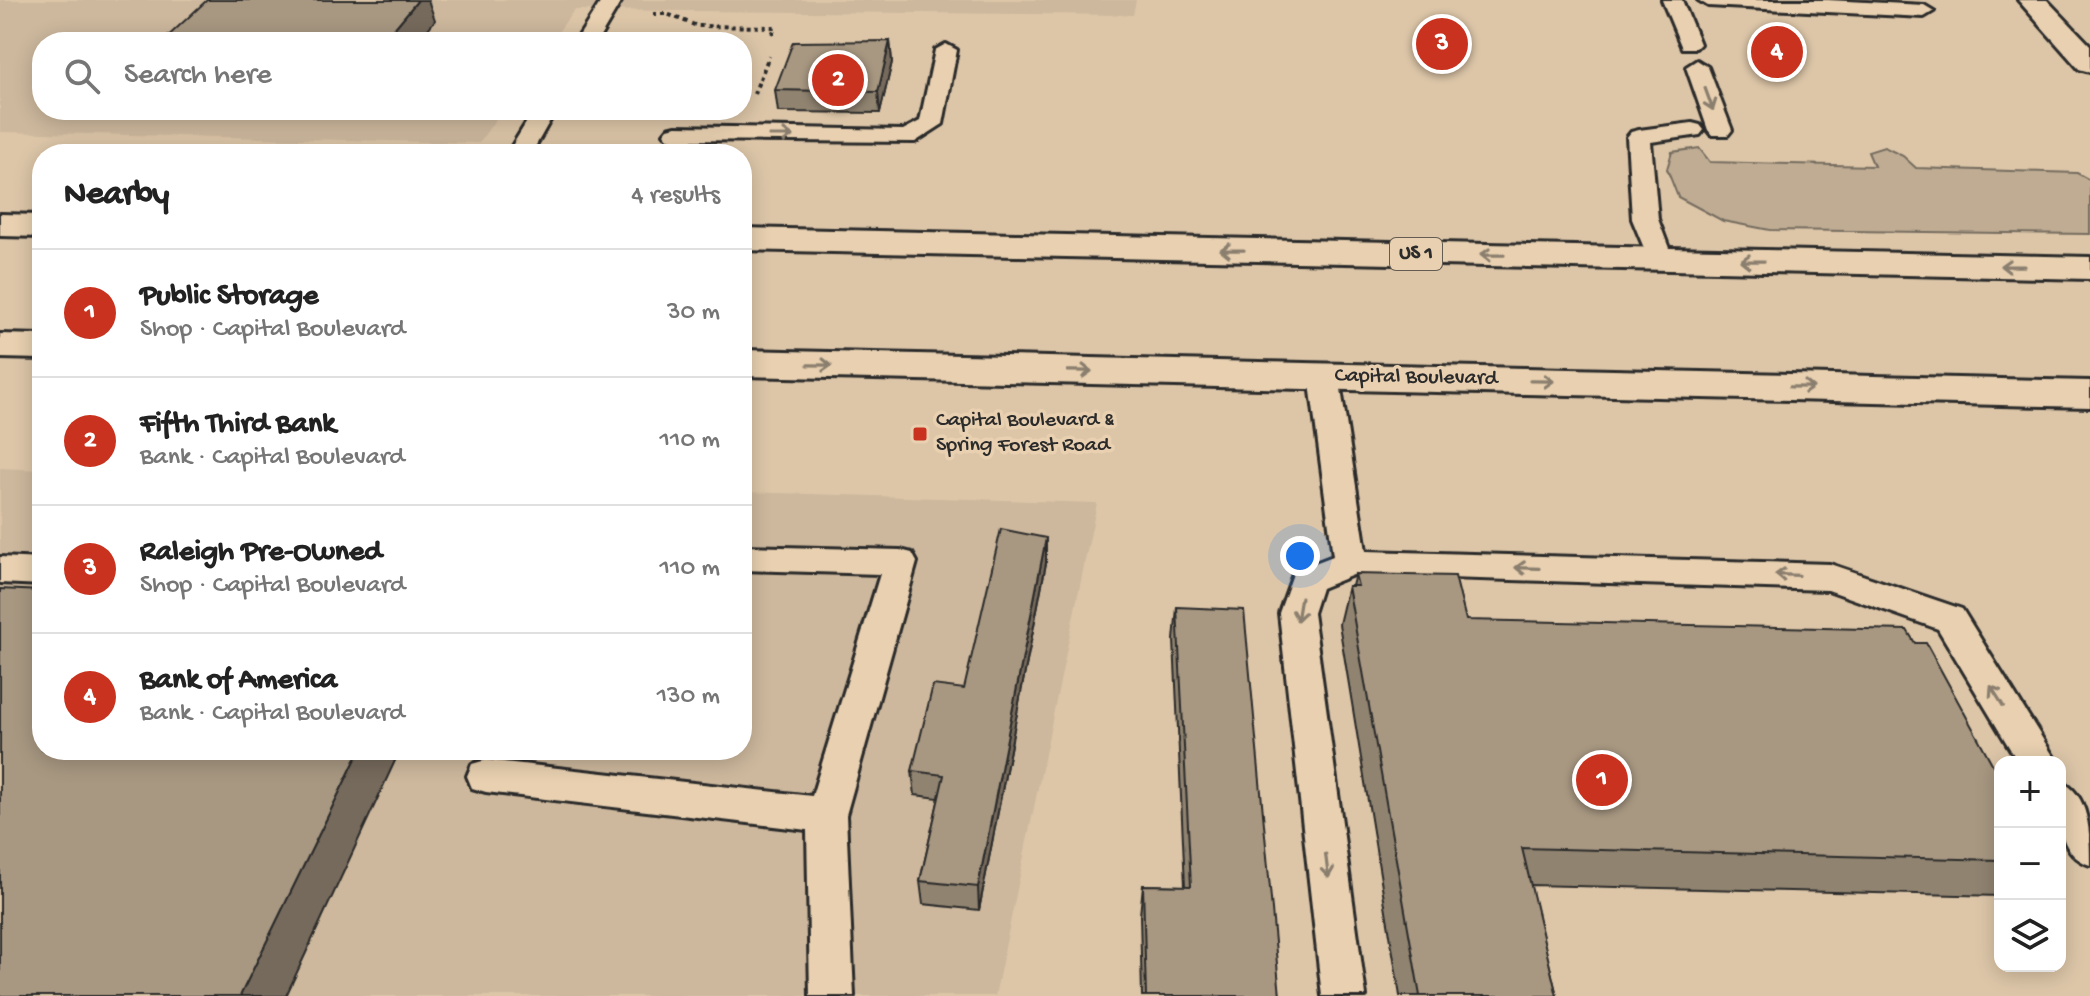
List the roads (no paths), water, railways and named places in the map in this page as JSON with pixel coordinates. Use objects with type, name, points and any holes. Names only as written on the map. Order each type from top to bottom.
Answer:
[{"type":"main road","points":[[2032,0],[2090,63]]},
{"type":"main road","points":[[0,225],[32,226]]},
{"type":"main road","name":"US 1","points":[[752,239],[2090,268]]},
{"type":"main road","points":[[0,346],[32,347]]},
{"type":"main road","name":"Capital Boulevard","points":[[752,363],[2090,394]]},
{"type":"lane","points":[[592,32],[612,0]]},
{"type":"lane","points":[[1672,0],[1689,44]]},
{"type":"lane","points":[[1708,0],[1924,11]]},
{"type":"lane","points":[[676,133],[907,137],[931,124],[946,50]]},
{"type":"lane","points":[[1697,67],[1720,130]]},
{"type":"lane","points":[[525,144],[539,120]]},
{"type":"lane","points":[[1660,259],[1645,219],[1639,137],[1692,130]]},
{"type":"lane","points":[[1324,376],[1351,563]]},
{"type":"lane","points":[[752,558],[900,562],[826,815],[832,996]]},
{"type":"lane","points":[[1344,996],[1296,613],[1306,580],[1351,563],[1830,577],[1950,619],[2034,756]]},
{"type":"lane","points":[[0,570],[32,572]]},
{"type":"lane","points":[[486,776],[826,815]]},
{"type":"lane","points":[[2066,808],[2090,847]]},
{"type":"place","name":"Raleigh Pre-Owned","points":[[1442,44]]},
{"type":"place","name":"Bank of America","points":[[1777,52]]},
{"type":"place","name":"Fifth Third Bank","points":[[838,80]]},
{"type":"place","name":"Capital Boulevard & Spring Forest Road","points":[[920,434]]},
{"type":"place","name":"Public Storage","points":[[1602,780]]}]
